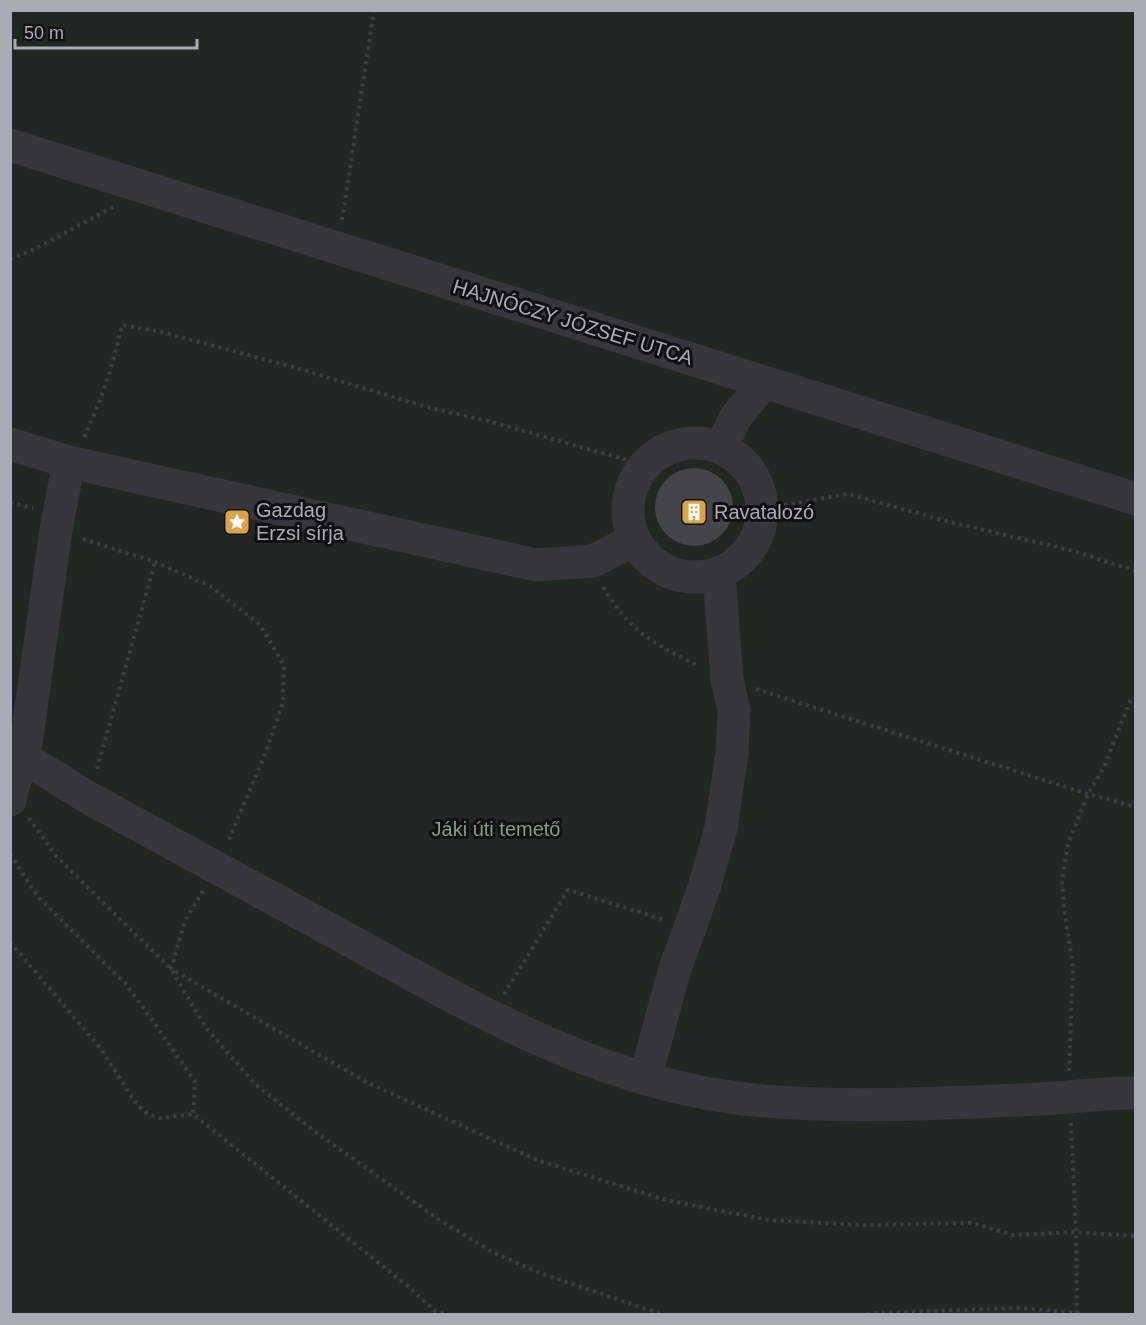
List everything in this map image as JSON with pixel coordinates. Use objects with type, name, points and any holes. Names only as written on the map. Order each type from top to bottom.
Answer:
[{"type":"street","name":"HAJNÓCZY JÓZSEF UTCA","points":[[10,145],[1136,499]]},
{"type":"street","points":[[721,448],[735,418],[764,382]]},
{"type":"street","points":[[701,443],[721,448],[738,458],[750,472],[759,490],[762,509],[759,529],[750,548],[736,563],[718,573],[694,578],[670,573],[649,560],[634,540],[628,514],[631,488],[645,465],[661,452],[680,444],[701,443]]},
{"type":"street","points":[[10,444],[69,462],[536,565],[593,561],[634,540]]},
{"type":"street","points":[[69,462],[15,776],[89,798],[490,1018],[573,1054],[679,1089],[754,1100],[830,1104],[935,1103],[1069,1098],[1116,1093],[1136,1094]]},
{"type":"street","points":[[645,1079],[674,972],[704,888],[721,828],[732,753],[735,710],[728,680],[718,573]]},
{"type":"path","points":[[338,248],[374,10]]},
{"type":"path","points":[[10,259],[34,249],[148,188]]},
{"type":"path","points":[[69,462],[101,402],[112,370],[122,326],[162,332],[293,367],[427,407],[488,421],[645,465]]},
{"type":"path","points":[[762,509],[847,494],[954,523],[1074,551],[1136,571]]},
{"type":"path","points":[[56,530],[155,562],[210,586],[260,625],[284,665],[283,703],[265,754],[217,868],[185,921],[171,969],[206,1028],[255,1084],[314,1131],[438,1220],[494,1253],[540,1273],[661,1314]]},
{"type":"path","points":[[593,561],[603,589],[630,625],[658,646],[728,680],[1088,795],[1136,807]]},
{"type":"path","points":[[89,798],[155,562]]},
{"type":"path","points":[[867,1314],[1020,1308],[1078,1314],[1068,1056],[1073,967],[1062,880],[1068,844],[1088,795],[1104,767],[1132,696]]},
{"type":"path","points":[[15,776],[20,806],[56,856],[171,969],[366,1082],[537,1160],[666,1200],[768,1220],[860,1225],[973,1223],[1012,1235],[1076,1232],[1136,1236]]},
{"type":"path","points":[[10,854],[39,898],[125,983],[155,1024],[195,1082],[193,1114]]},
{"type":"path","points":[[490,1018],[520,965],[568,890],[689,928]]},
{"type":"path","points":[[10,942],[101,1049],[137,1105],[148,1114],[159,1118],[193,1114],[401,1281],[435,1311],[445,1314]]},
{"type":"green space","name":"Jáki úti temető","points":[[11,11],[1135,11],[1135,1314],[11,1314]]},
{"type":"building","name":"Ravatalozó","points":[[686,468],[702,468],[716,474],[727,485],[733,499],[733,515],[727,529],[716,540],[702,546],[686,546],[672,540],[661,529],[655,515],[655,499],[661,485],[672,474]]},
{"type":"place","name":"Ravatalozó","points":[[694,512]]},
{"type":"place","name":"Gazdag Erzsi sírja","points":[[237,522]]}]
